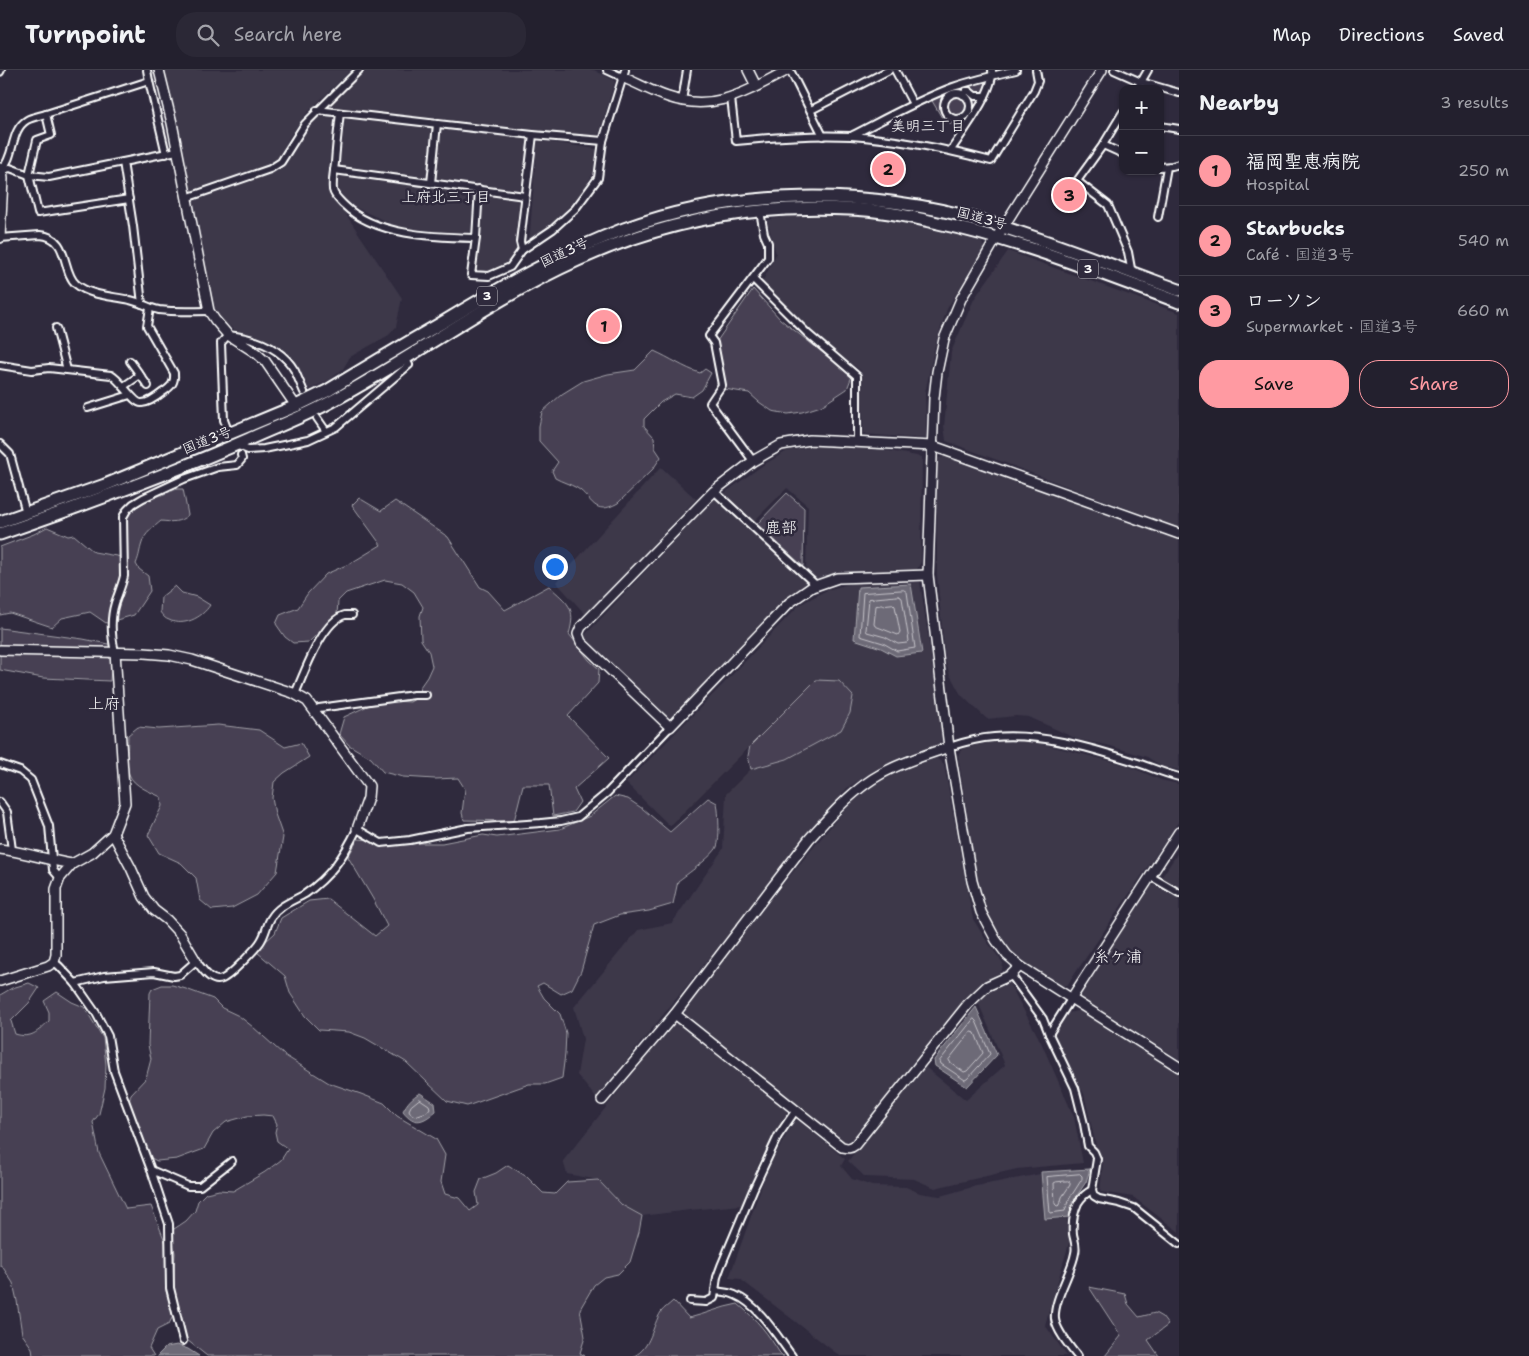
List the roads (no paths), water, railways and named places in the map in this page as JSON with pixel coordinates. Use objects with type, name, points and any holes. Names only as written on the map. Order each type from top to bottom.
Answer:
[{"type":"highway","name":"国道3号","points":[[0,522],[105,485],[296,406],[326,391],[527,273],[574,250],[625,229],[705,207],[743,201],[794,198],[851,198],[920,207],[979,220],[1000,232],[1179,302]]},
{"type":"highway","name":"国道3号","points":[[0,534],[238,450],[335,400],[504,299],[577,260],[656,230],[706,218],[744,212],[799,208],[884,212],[1000,232],[1067,248],[1132,274],[1179,290]]},
{"type":"street","points":[[147,70],[166,154]]},
{"type":"street","points":[[159,70],[172,123],[209,311],[228,336],[256,353],[265,361],[296,406]]},
{"type":"street","points":[[186,198],[270,169],[282,162],[305,124],[359,70]]},
{"type":"street","points":[[607,70],[623,74],[667,97],[700,103],[717,102],[731,98],[789,70],[823,136]]},
{"type":"street","points":[[682,101],[687,70]]},
{"type":"street","points":[[748,70],[756,86]]},
{"type":"street","points":[[811,110],[889,70]]},
{"type":"street","points":[[895,70],[913,104]]},
{"type":"street","points":[[852,136],[913,104],[952,88],[993,73],[1016,70]]},
{"type":"street","points":[[731,98],[736,141],[772,137],[852,136],[908,142],[952,150],[991,161],[1034,91],[1038,81],[1036,70]]},
{"type":"street","points":[[1102,70],[1000,232],[961,299],[944,339],[934,398],[928,575],[949,746],[972,881],[981,912],[996,940],[1007,955],[1020,966],[1179,1067]]},
{"type":"street","points":[[1114,70],[1141,82],[1179,93]]},
{"type":"street","points":[[1139,85],[1148,70]]},
{"type":"street","points":[[952,150],[985,96],[993,73]]},
{"type":"street","points":[[479,190],[476,238],[471,275],[489,276],[510,267],[522,250],[553,228],[575,209],[593,187],[598,178],[603,141],[623,74]]},
{"type":"street","points":[[1,169],[8,164],[16,134],[26,120],[149,81]]},
{"type":"street","points":[[963,95],[966,91],[974,96],[985,96]]},
{"type":"street","points":[[938,94],[945,100]]},
{"type":"street","points":[[952,94],[963,95],[968,99],[970,107],[967,114],[960,119],[952,119],[945,113],[945,100],[952,94]]},
{"type":"street","points":[[317,110],[603,141]]},
{"type":"street","points":[[340,113],[333,191],[349,210],[385,228],[404,233],[476,238]]},
{"type":"street","points":[[46,114],[51,135],[37,140],[29,175],[38,213],[129,200]]},
{"type":"street","points":[[1119,119],[1077,181],[1108,205],[1128,252],[1132,274]]},
{"type":"street","points":[[159,126],[172,123]]},
{"type":"street","points":[[432,183],[437,124]]},
{"type":"street","points":[[1164,127],[1179,129]]},
{"type":"street","points":[[522,250],[520,242],[532,134]]},
{"type":"street","points":[[1103,145],[1119,152]]},
{"type":"street","points":[[1,169],[10,168],[29,175],[49,177],[177,151]]},
{"type":"street","points":[[123,162],[142,304]]},
{"type":"street","points":[[1164,167],[1179,164]]},
{"type":"street","points":[[1,169],[3,179],[0,238],[47,236],[52,239],[62,250],[72,279],[83,290],[132,300],[150,308],[176,311],[209,311]]},
{"type":"street","points":[[334,170],[525,196]]},
{"type":"street","points":[[1158,218],[1163,175]]},
{"type":"street","points":[[753,461],[710,404],[722,385],[714,343],[710,336],[768,258],[768,243],[764,234],[760,211]]},
{"type":"street","points":[[753,279],[808,334],[858,376],[857,442]]},
{"type":"street","points":[[0,365],[32,370],[49,368],[111,375],[117,378],[136,402],[142,404],[170,388],[175,380],[174,373],[147,326],[150,308]]},
{"type":"street","points":[[56,328],[67,370]]},
{"type":"street","points":[[228,336],[254,340],[270,347],[284,358],[294,370],[304,392]]},
{"type":"street","points":[[227,428],[224,420],[222,343],[228,336]]},
{"type":"street","points":[[1,978],[48,966],[54,962],[56,955],[56,890],[60,878],[72,864],[92,853],[113,834],[125,803],[115,652],[111,623],[115,602],[124,576],[123,517],[127,510],[143,498],[184,479],[218,467],[237,465],[242,459],[238,450],[264,449],[308,440],[336,427],[409,365],[404,358]]},
{"type":"street","points":[[130,361],[148,386]]},
{"type":"street","points":[[124,386],[140,375]]},
{"type":"street","points":[[88,408],[130,395]]},
{"type":"street","points":[[317,418],[326,431]]},
{"type":"street","points":[[670,727],[581,642],[578,634],[581,627],[714,490],[753,461],[781,446],[810,440],[933,446],[1179,534]]},
{"type":"street","points":[[0,444],[10,454],[26,513]]},
{"type":"street","points":[[714,490],[817,586]]},
{"type":"street","points":[[357,829],[381,843],[417,839],[468,828],[541,824],[578,817],[607,793],[789,603],[817,586],[838,578],[928,575]]},
{"type":"street","points":[[295,694],[314,648],[331,625],[344,615],[352,615]]},
{"type":"street","points":[[0,650],[144,653],[192,660],[295,694],[307,701],[369,786],[368,798],[357,829],[346,852],[323,881],[283,905],[271,917],[261,941],[222,980],[215,980],[210,977],[196,961],[180,934],[154,910],[144,897],[113,834]]},
{"type":"street","points":[[314,710],[414,695],[426,696]]},
{"type":"street","points":[[602,1100],[675,1014],[809,839],[851,795],[879,775],[905,762],[949,746],[993,737],[1038,738],[1130,760],[1179,777]]},
{"type":"street","points":[[0,764],[20,771],[31,780],[49,826],[53,870],[60,878]]},
{"type":"street","points":[[0,802],[7,812],[12,850]]},
{"type":"street","points":[[1049,1034],[1179,832]]},
{"type":"street","points":[[0,849],[72,864]]},
{"type":"street","points":[[1150,876],[1179,893]]},
{"type":"street","points":[[75,983],[104,976],[154,972],[174,976],[180,975],[196,961]]},
{"type":"street","points":[[54,962],[75,983],[96,1013],[108,1036],[114,1071],[169,1224],[170,1288],[183,1341]]},
{"type":"street","points":[[675,1014],[842,1147],[852,1148],[968,1004],[987,986],[1011,975],[1020,966]]},
{"type":"street","points":[[1011,975],[1043,1019],[1075,1088],[1088,1146],[1094,1152],[1097,1159],[1092,1190],[1094,1196],[1134,1208],[1179,1244]]},
{"type":"street","points":[[690,1301],[706,1302],[714,1298],[720,1266],[753,1190],[778,1136],[796,1110]]},
{"type":"street","points":[[151,1170],[188,1186],[200,1186],[232,1161]]},
{"type":"street","points":[[1076,1356],[1057,1327],[1055,1316],[1060,1293],[1075,1255],[1073,1222],[1075,1215],[1079,1202],[1087,1192],[1092,1190]]},
{"type":"street","points":[[716,1291],[735,1294],[746,1301],[762,1316],[792,1356]]},
{"type":"water","points":[[911,584],[922,653],[896,656],[881,648],[854,639],[858,587]]},
{"type":"water","points":[[976,1007],[997,1055],[967,1087],[935,1066],[934,1060]]},
{"type":"water","points":[[420,1093],[435,1103],[436,1111],[419,1121],[411,1119],[403,1111],[410,1100]]},
{"type":"water","points":[[1090,1169],[1086,1182],[1072,1203],[1069,1217],[1045,1219],[1041,1172]]},
{"type":"water","points":[[177,1345],[199,1356],[157,1356],[166,1347]]},
{"type":"place","name":"Starbucks","points":[[888,169]]},
{"type":"place","name":"ローソン","points":[[1069,195]]},
{"type":"place","name":"福岡聖恵病院","points":[[604,326]]},
{"type":"district","name":"美明三丁目","points":[[928,126]]},
{"type":"district","name":"上府北三丁目","points":[[446,197]]},
{"type":"district","name":"鹿部","points":[[781,527]]},
{"type":"district","name":"上府","points":[[104,703]]},
{"type":"district","name":"糸ケ浦","points":[[1118,956]]}]
